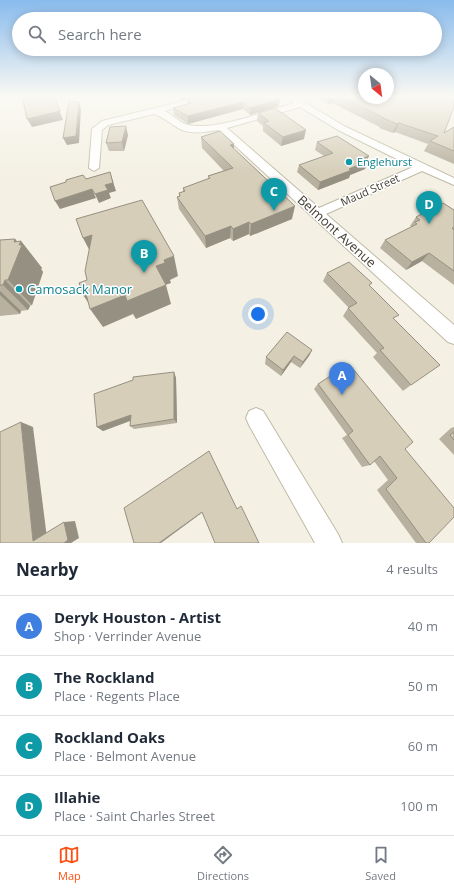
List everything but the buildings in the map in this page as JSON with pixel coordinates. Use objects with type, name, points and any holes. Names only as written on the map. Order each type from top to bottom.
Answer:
[{"type":"street","points":[[94,168],[95,139],[97,129],[101,125],[111,121]]},
{"type":"street","points":[[175,121],[183,127],[201,130],[240,121]]},
{"type":"street","points":[[330,121],[454,182]]},
{"type":"street","name":"Belmont Avenue","points":[[220,127],[454,336]]},
{"type":"street","name":"Maud Street","points":[[318,213],[422,167]]},
{"type":"street","points":[[256,418],[329,543]]},
{"type":"place","name":"Englehurst","points":[[349,162]]},
{"type":"place","name":"Rockland Oaks","points":[[274,211]]},
{"type":"place","name":"Illahie","points":[[429,224]]},
{"type":"place","name":"The Rockland","points":[[144,273]]},
{"type":"place","name":"Camosack Manor","points":[[19,289]]},
{"type":"place","name":"Deryk Houston - Artist","points":[[342,395]]}]
